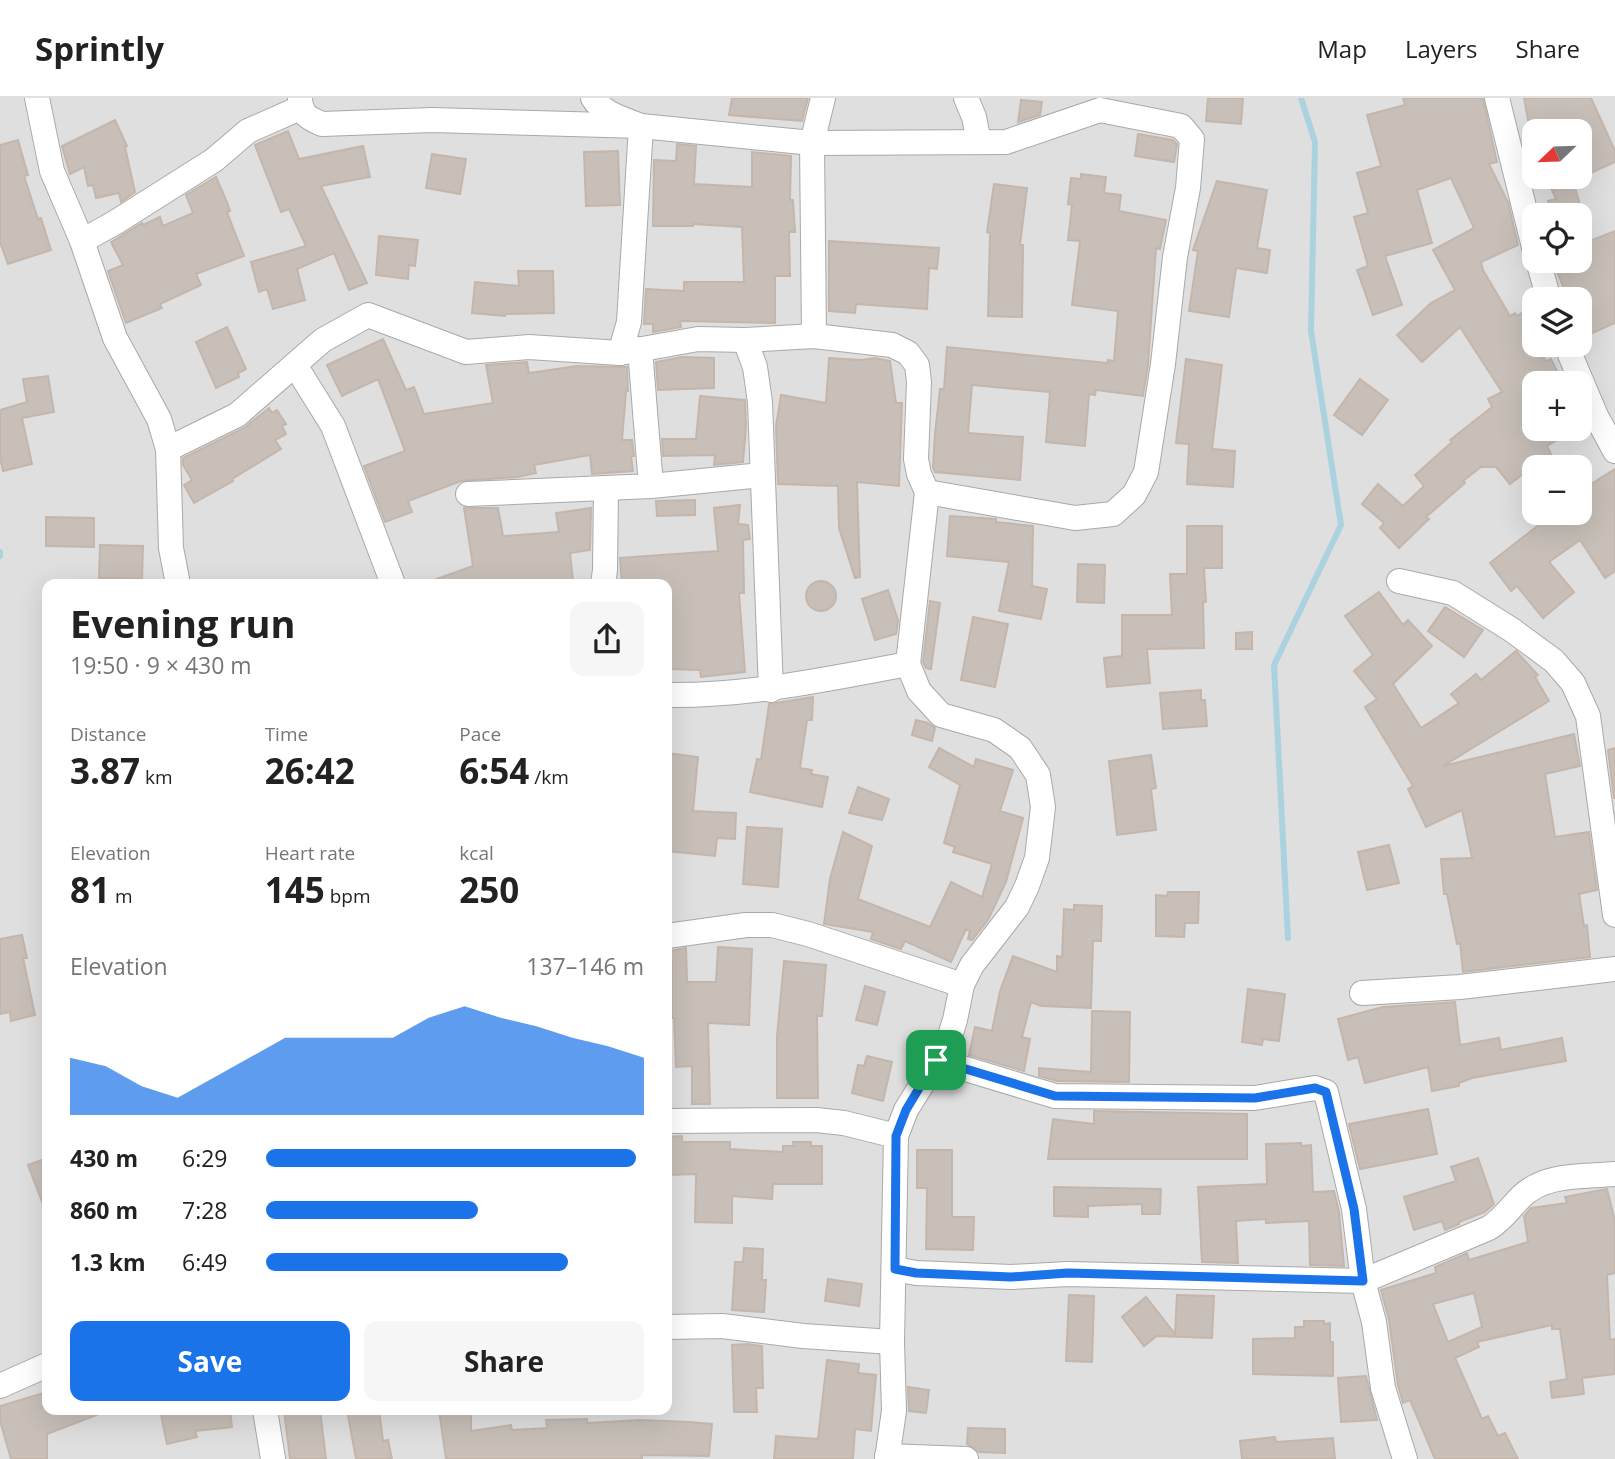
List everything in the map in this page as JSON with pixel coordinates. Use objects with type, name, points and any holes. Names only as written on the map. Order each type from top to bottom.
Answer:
[{"type":"street","points":[[37,98],[52,171],[82,241],[115,338],[159,419],[168,449],[171,548],[177,579]]},
{"type":"street","points":[[593,98],[596,104],[611,114],[641,126]]},
{"type":"street","points":[[814,336],[812,143],[823,98]]},
{"type":"street","points":[[966,98],[974,117],[979,142]]},
{"type":"street","points":[[1497,98],[1523,203]]},
{"type":"street","points":[[82,241],[214,160],[248,131],[300,103],[306,118],[322,124],[432,120],[641,126],[812,143],[1006,142],[1100,110],[1181,126],[1192,139],[1188,188],[1175,257],[1163,364],[1146,472],[1134,495],[1113,514],[1075,518],[927,492]]},
{"type":"street","points":[[641,126],[629,322],[630,351],[651,486]]},
{"type":"street","points":[[168,449],[237,415],[323,340],[368,315],[466,352],[529,347],[630,351],[698,339],[744,340],[814,336],[892,345],[908,352],[917,365],[919,382],[916,459],[927,492],[908,664],[919,691],[941,715],[994,730],[1020,748],[1038,775],[1043,807],[1037,858],[1027,886],[1017,907],[972,965],[962,985],[955,1020],[947,1042],[906,1110],[896,1136],[892,1342],[894,1411],[887,1458],[966,1459]]},
{"type":"street","points":[[744,340],[755,367],[760,402],[771,690]]},
{"type":"street","points":[[1571,357],[1596,416],[1615,451]]},
{"type":"street","points":[[295,365],[333,426],[391,579]]},
{"type":"street","points":[[468,494],[606,489],[762,475]]},
{"type":"street","points":[[604,579],[606,489]]},
{"type":"street","points":[[1399,581],[1453,593],[1554,661],[1573,683],[1588,716],[1615,915]]},
{"type":"street","points":[[672,695],[709,696],[771,690],[908,664]]},
{"type":"street","points":[[672,935],[746,925],[772,925],[808,934],[962,985]]},
{"type":"street","points":[[1362,993],[1460,987],[1615,969]]},
{"type":"street","points":[[936,1060],[1055,1096],[1255,1098],[1315,1088],[1326,1092],[1354,1209],[1363,1281],[1376,1335],[1383,1388],[1405,1459]]},
{"type":"street","points":[[672,1121],[816,1120],[844,1122],[896,1136]]},
{"type":"street","points":[[895,1269],[916,1273],[1011,1277],[1068,1273],[1363,1281],[1489,1228],[1505,1217],[1535,1185],[1552,1179],[1615,1174]]},
{"type":"street","points":[[672,1327],[722,1326],[803,1336],[892,1342]]},
{"type":"street","points":[[0,1385],[42,1366]]},
{"type":"street","points":[[266,1415],[273,1459]]},
{"type":"shaded area","points":[[0,98],[1615,98],[1615,1459],[0,1459]]},
{"type":"building","points":[[732,98],[808,98],[802,121],[729,115]]},
{"type":"building","points":[[1208,98],[1243,98],[1241,124],[1206,121]]},
{"type":"building","points":[[1403,98],[1483,98],[1497,162],[1489,164],[1508,202],[1518,245],[1481,262],[1483,270],[1510,316],[1522,313],[1522,357],[1543,357],[1546,361],[1551,359],[1557,371],[1522,371],[1522,441],[1555,441],[1547,446],[1551,455],[1522,455],[1522,475],[1510,484],[1496,467],[1481,467],[1426,517],[1429,519],[1399,548],[1380,528],[1384,523],[1362,504],[1378,484],[1403,506],[1424,486],[1415,475],[1452,442],[1450,440],[1492,407],[1488,399],[1502,392],[1460,327],[1422,362],[1397,335],[1431,303],[1455,290],[1433,250],[1474,228],[1451,178],[1417,190],[1432,243],[1385,256],[1402,305],[1373,315],[1357,270],[1368,266],[1354,217],[1368,213],[1357,173],[1381,166],[1367,115],[1405,105]]},
{"type":"building","points":[[1524,98],[1591,98],[1615,151],[1615,162],[1592,173],[1592,119],[1528,119]]},
{"type":"building","points":[[1021,100],[1042,102],[1040,115],[1018,122]]},
{"type":"building","points":[[115,120],[127,146],[125,147],[135,192],[121,202],[119,193],[96,198],[93,185],[88,186],[84,167],[70,174],[62,146]]},
{"type":"building","points":[[288,131],[299,159],[363,146],[370,177],[321,186],[367,283],[349,290],[334,253],[297,269],[305,300],[273,309],[267,289],[259,292],[251,262],[306,246],[289,209],[281,212],[255,145]]},
{"type":"building","points":[[1138,134],[1173,140],[1177,144],[1174,162],[1135,156]]},
{"type":"building","points":[[18,140],[28,175],[24,176],[51,250],[8,264],[0,242],[0,145]]},
{"type":"building","points":[[677,144],[696,146],[694,184],[752,187],[752,152],[791,156],[790,200],[793,200],[795,232],[789,232],[790,276],[775,276],[775,323],[680,321],[681,327],[653,332],[653,324],[644,324],[646,289],[684,291],[684,282],[744,282],[742,227],[693,224],[653,226],[654,160],[676,161]]},
{"type":"building","points":[[618,151],[620,205],[586,206],[584,152]]},
{"type":"building","points":[[432,154],[466,159],[460,194],[426,188]]},
{"type":"building","points":[[1081,174],[1106,177],[1104,193],[1121,195],[1119,211],[1166,220],[1160,249],[1156,248],[1148,365],[1143,396],[1096,390],[1095,395],[1089,394],[1085,446],[1046,442],[1050,392],[972,385],[968,433],[1023,437],[1020,480],[935,472],[935,434],[940,389],[944,389],[947,347],[1107,363],[1108,360],[1114,361],[1118,311],[1072,305],[1080,241],[1068,240],[1072,205],[1068,204],[1071,178],[1081,179]]},
{"type":"building","points":[[216,177],[244,256],[196,274],[201,285],[160,304],[162,308],[126,323],[108,271],[123,265],[111,242],[142,223],[143,225],[160,217],[163,226],[193,213],[186,195]]},
{"type":"building","points":[[1217,181],[1267,190],[1257,248],[1270,250],[1267,273],[1236,268],[1229,317],[1189,311],[1198,251],[1193,250]]},
{"type":"building","points":[[994,184],[1027,188],[1020,245],[1023,245],[1022,317],[988,316],[990,233],[987,232]]},
{"type":"building","points":[[1551,189],[1575,189],[1580,203],[1549,203],[1556,199]]},
{"type":"building","points":[[1615,231],[1615,323],[1592,333],[1592,287],[1563,287],[1558,273],[1592,273],[1592,240]]},
{"type":"building","points":[[379,236],[418,240],[415,266],[409,265],[408,279],[376,275]]},
{"type":"building","points":[[829,241],[939,248],[937,269],[929,268],[927,309],[856,304],[855,313],[829,311]]},
{"type":"building","points":[[518,271],[553,271],[554,313],[505,316],[472,313],[475,282],[519,286]]},
{"type":"building","points":[[227,327],[246,369],[238,373],[239,377],[216,388],[196,342]]},
{"type":"building","points":[[383,339],[406,390],[414,387],[424,414],[493,403],[486,365],[527,362],[529,373],[577,366],[627,367],[628,391],[622,440],[632,440],[633,471],[592,474],[590,455],[534,465],[536,473],[461,481],[408,501],[412,512],[385,522],[364,466],[405,451],[378,379],[342,396],[327,365]]},
{"type":"building","points":[[682,357],[714,358],[714,388],[658,390],[656,362]]},
{"type":"building","points":[[829,358],[875,358],[890,361],[896,403],[902,403],[899,486],[857,482],[860,577],[855,578],[839,528],[838,486],[778,484],[776,426],[781,395],[826,403]]},
{"type":"building","points":[[1186,359],[1222,365],[1212,449],[1235,451],[1233,487],[1187,484],[1189,444],[1176,443]]},
{"type":"building","points":[[48,376],[54,412],[22,418],[32,464],[3,471],[0,457],[0,410],[27,402],[23,379]]},
{"type":"building","points":[[1360,379],[1388,400],[1362,435],[1334,415]]},
{"type":"building","points":[[700,396],[745,400],[743,462],[714,465],[715,455],[663,456],[662,439],[696,439]]},
{"type":"building","points":[[269,408],[272,413],[277,410],[286,424],[282,426],[286,434],[275,440],[281,449],[194,503],[184,485],[192,480],[183,465],[183,458],[244,428]]},
{"type":"building","points":[[1615,469],[1615,571],[1605,578],[1580,540],[1549,562],[1574,592],[1543,618],[1517,586],[1511,591],[1490,563],[1539,525],[1592,525],[1592,483]]},
{"type":"building","points":[[695,500],[695,515],[657,516],[656,501]]},
{"type":"building","points":[[740,505],[738,524],[748,525],[750,539],[743,540],[744,593],[739,593],[745,672],[701,677],[700,670],[672,669],[672,579],[622,579],[620,558],[718,551],[714,508]]},
{"type":"building","points":[[464,508],[498,508],[503,536],[559,532],[556,513],[591,508],[590,550],[570,553],[573,579],[436,579],[473,566]]},
{"type":"building","points":[[950,516],[996,519],[996,522],[1033,526],[1032,586],[1047,589],[1041,619],[999,611],[1009,562],[947,556]]},
{"type":"building","points":[[46,517],[94,518],[94,547],[46,546]]},
{"type":"building","points":[[1187,526],[1222,526],[1222,568],[1204,568],[1204,648],[1147,649],[1150,683],[1107,687],[1104,658],[1122,656],[1122,615],[1172,615],[1170,574],[1187,574]]},
{"type":"building","points":[[100,545],[143,546],[142,579],[99,578]]},
{"type":"building","points":[[1078,564],[1105,565],[1104,603],[1077,602]]},
{"type":"building","points":[[821,581],[832,585],[836,596],[832,607],[821,611],[810,607],[806,596],[810,585]]},
{"type":"building","points":[[888,590],[898,620],[896,634],[875,640],[862,599]]},
{"type":"building","points":[[1379,592],[1403,625],[1408,620],[1432,646],[1393,684],[1421,728],[1459,703],[1451,694],[1476,674],[1481,680],[1516,651],[1538,675],[1535,677],[1549,701],[1443,766],[1574,734],[1580,766],[1545,774],[1555,837],[1589,832],[1597,890],[1579,894],[1584,926],[1587,925],[1590,957],[1463,972],[1460,943],[1457,944],[1447,894],[1444,894],[1441,859],[1472,858],[1462,810],[1426,827],[1408,789],[1413,786],[1365,707],[1377,699],[1354,671],[1373,655],[1345,616]]},
{"type":"building","points":[[930,601],[940,603],[931,669],[926,668],[923,662]]},
{"type":"building","points":[[1445,607],[1483,630],[1464,657],[1428,631]]},
{"type":"building","points":[[973,617],[1008,624],[995,687],[961,680]]},
{"type":"building","points":[[1252,632],[1252,649],[1236,649],[1236,633]]},
{"type":"building","points":[[1201,690],[1201,700],[1205,700],[1207,726],[1163,729],[1160,693]]},
{"type":"building","points":[[813,697],[812,720],[807,720],[800,768],[812,770],[811,774],[828,777],[822,807],[750,792],[757,759],[761,760],[769,704]]},
{"type":"building","points":[[916,720],[935,728],[932,741],[912,735]]},
{"type":"building","points":[[939,748],[974,767],[976,759],[1013,770],[1000,811],[1023,818],[1006,882],[988,920],[972,940],[968,939],[970,931],[966,929],[951,962],[905,941],[901,949],[871,939],[873,932],[824,924],[830,879],[843,832],[872,846],[858,899],[930,927],[951,882],[982,897],[992,864],[953,852],[955,847],[944,843],[960,785],[929,767]]},
{"type":"building","points":[[1615,748],[1615,798],[1614,798],[1608,750]]},
{"type":"building","points":[[672,754],[698,757],[693,811],[736,813],[735,839],[717,838],[715,856],[672,852]]},
{"type":"building","points":[[1151,755],[1156,788],[1151,789],[1156,830],[1117,835],[1109,761]]},
{"type":"building","points":[[858,787],[889,799],[882,820],[849,813]]},
{"type":"building","points":[[747,827],[782,829],[778,887],[743,884]]},
{"type":"building","points":[[1389,845],[1399,883],[1367,890],[1358,852]]},
{"type":"building","points":[[1168,892],[1199,892],[1198,923],[1185,923],[1184,937],[1156,936],[1156,895],[1167,896]]},
{"type":"building","points":[[1074,905],[1102,906],[1101,941],[1093,941],[1091,1008],[1041,1006],[1031,1002],[1022,1037],[1030,1039],[1024,1071],[969,1055],[975,1027],[992,1031],[1000,991],[1013,956],[1057,972],[1057,956],[1062,957],[1064,909],[1074,910]]},
{"type":"building","points":[[22,935],[27,958],[23,958],[35,1015],[11,1021],[10,1012],[0,1014],[0,939]]},
{"type":"building","points":[[718,947],[752,949],[749,1025],[708,1023],[710,1104],[692,1104],[692,1066],[676,1067],[672,1018],[672,950],[686,948],[687,982],[716,982]]},
{"type":"building","points":[[784,961],[826,965],[822,1016],[817,1016],[818,1098],[777,1098],[777,1036]]},
{"type":"building","points":[[865,986],[885,992],[877,1025],[856,1020]]},
{"type":"building","points":[[1248,989],[1285,994],[1279,1041],[1263,1039],[1262,1045],[1242,1042]]},
{"type":"building","points":[[1455,1002],[1460,1045],[1499,1038],[1501,1050],[1562,1038],[1566,1061],[1472,1078],[1459,1083],[1459,1086],[1432,1091],[1428,1067],[1365,1083],[1358,1057],[1348,1060],[1338,1019],[1383,1007]]},
{"type":"building","points":[[1092,1011],[1130,1012],[1129,1082],[1057,1081],[1039,1076],[1039,1068],[1091,1072]]},
{"type":"building","points":[[867,1056],[892,1062],[883,1101],[852,1093],[858,1065],[864,1066]]},
{"type":"building","points":[[1428,1109],[1437,1154],[1360,1169],[1349,1124]]},
{"type":"building","points":[[1094,1111],[1247,1114],[1247,1159],[1048,1159],[1053,1119],[1094,1124]]},
{"type":"building","points":[[682,1136],[682,1142],[730,1142],[730,1149],[783,1152],[783,1146],[794,1146],[793,1142],[811,1142],[811,1146],[822,1146],[822,1184],[773,1184],[772,1199],[732,1196],[732,1223],[695,1222],[696,1174],[672,1175],[672,1137]]},
{"type":"building","points":[[1301,1143],[1301,1146],[1311,1145],[1313,1192],[1334,1191],[1339,1212],[1344,1266],[1310,1265],[1309,1221],[1266,1223],[1266,1219],[1236,1221],[1238,1263],[1202,1262],[1198,1187],[1267,1184],[1266,1144]]},
{"type":"building","points":[[917,1150],[952,1150],[952,1217],[974,1217],[973,1250],[926,1249],[927,1188],[917,1188]]},
{"type":"building","points":[[1478,1158],[1494,1204],[1485,1212],[1445,1230],[1442,1221],[1414,1230],[1404,1197],[1456,1181],[1451,1167]]},
{"type":"building","points":[[42,1160],[42,1202],[28,1165]]},
{"type":"building","points":[[1054,1187],[1161,1189],[1160,1214],[1142,1214],[1142,1204],[1088,1206],[1088,1217],[1054,1216]]},
{"type":"building","points":[[1607,1189],[1615,1221],[1615,1273],[1607,1275],[1610,1340],[1615,1339],[1615,1374],[1582,1378],[1584,1394],[1552,1398],[1550,1382],[1567,1379],[1560,1329],[1552,1329],[1552,1325],[1477,1342],[1479,1347],[1455,1358],[1482,1419],[1488,1416],[1498,1436],[1505,1433],[1518,1459],[1435,1459],[1410,1400],[1403,1403],[1389,1320],[1381,1290],[1436,1273],[1435,1267],[1467,1253],[1469,1260],[1528,1242],[1524,1216],[1531,1208],[1567,1203],[1565,1197]],"holes":[[[1474,1293],[1482,1327],[1448,1342],[1433,1304]]]},
{"type":"building","points":[[744,1248],[763,1249],[762,1280],[766,1280],[764,1312],[732,1310],[735,1262],[743,1262]]},
{"type":"building","points":[[828,1279],[862,1284],[859,1306],[825,1301]]},
{"type":"building","points":[[1069,1295],[1094,1296],[1092,1362],[1066,1361]]},
{"type":"building","points":[[1177,1295],[1214,1296],[1212,1338],[1157,1336],[1144,1346],[1122,1317],[1146,1297],[1175,1334]]},
{"type":"building","points":[[1304,1321],[1330,1323],[1333,1376],[1253,1374],[1253,1339],[1295,1338],[1295,1327],[1304,1327]]},
{"type":"building","points":[[732,1345],[762,1346],[763,1388],[756,1388],[757,1412],[734,1412]]},
{"type":"building","points":[[827,1360],[859,1364],[858,1373],[876,1375],[871,1431],[855,1429],[853,1459],[774,1459],[776,1436],[818,1439]]},
{"type":"building","points":[[1366,1376],[1377,1420],[1341,1422],[1338,1378]]},
{"type":"building","points":[[908,1387],[929,1390],[926,1413],[909,1411]]},
{"type":"building","points":[[42,1393],[42,1415],[96,1415],[47,1434],[47,1459],[11,1459],[0,1421],[0,1406]]},
{"type":"building","points":[[161,1415],[231,1415],[232,1427],[195,1431],[197,1437],[167,1444]]},
{"type":"building","points":[[285,1415],[321,1415],[326,1459],[290,1459]]},
{"type":"building","points":[[348,1415],[380,1415],[383,1441],[388,1440],[392,1459],[356,1459]]},
{"type":"building","points":[[440,1415],[471,1415],[471,1431],[511,1425],[512,1430],[547,1428],[546,1420],[587,1419],[587,1423],[640,1420],[712,1424],[709,1456],[642,1455],[642,1459],[446,1459]]},
{"type":"building","points":[[968,1428],[1005,1429],[1005,1453],[979,1452],[967,1444]]},
{"type":"building","points":[[1275,1437],[1276,1442],[1333,1438],[1335,1459],[1242,1459],[1240,1441]]},
{"type":"waterway","points":[[1288,938],[1274,665],[1341,525],[1311,331],[1315,142],[1301,98]]},
{"type":"route","points":[[936,1060],[1055,1096],[1255,1098],[1315,1088],[1326,1092],[1354,1209],[1363,1281],[1068,1273],[1011,1277],[916,1273],[895,1269],[896,1136],[906,1110],[936,1060]]}]
